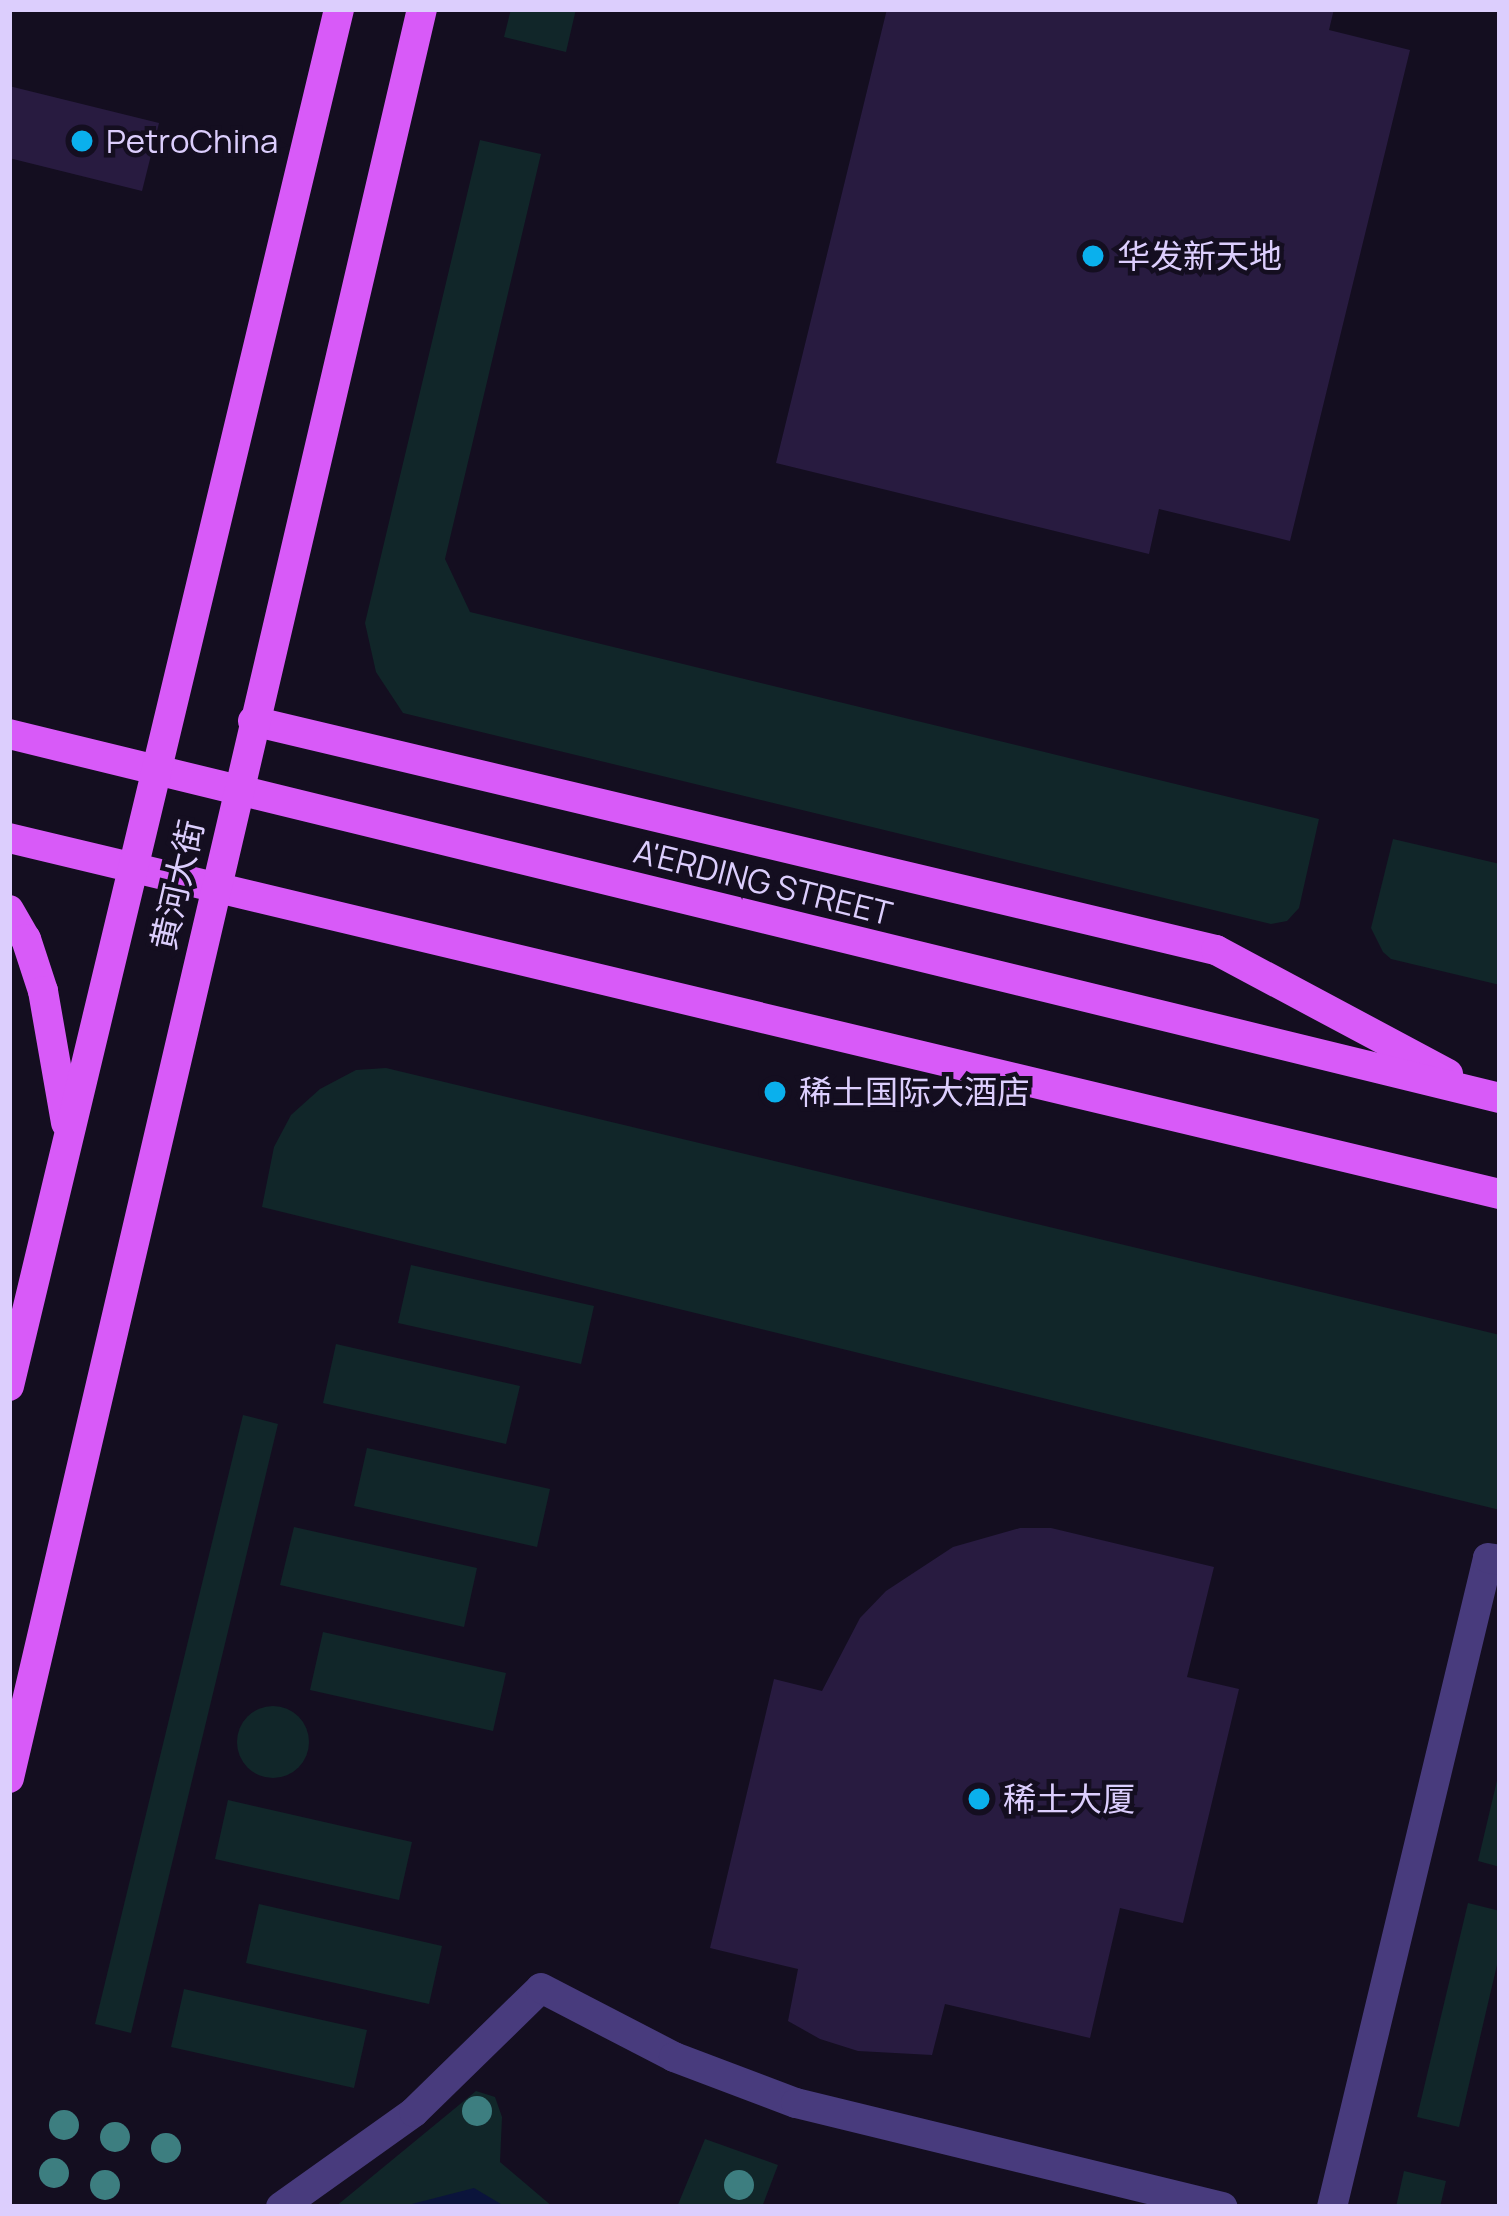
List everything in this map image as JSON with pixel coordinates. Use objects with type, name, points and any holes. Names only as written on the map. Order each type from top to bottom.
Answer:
[{"type":"main road","name":"黄河大街","points":[[9,1386],[339,9]]},
{"type":"main road","name":"黄河大街","points":[[9,1778],[422,9]]},
{"type":"main road","points":[[254,721],[1216,950],[1492,1096]]},
{"type":"main road","name":"A'ERDING STREET","points":[[9,734],[1492,1096]]},
{"type":"main road","points":[[9,838],[1500,1194]]},
{"type":"main road","points":[[9,910],[26,939],[43,991],[68,1137]]},
{"type":"street","points":[[1332,2207],[1488,1558],[1500,1560]]},
{"type":"street","points":[[280,2207],[414,2112],[541,1988],[674,2057],[796,2103],[1223,2207]]},
{"type":"green space","points":[[511,9],[576,9],[566,52],[504,37]]},
{"type":"green space","points":[[480,140],[541,154],[445,559],[470,612],[1319,819],[1299,908],[1287,921],[1271,924],[403,713],[376,672],[365,623]]},
{"type":"green space","points":[[1393,839],[1500,864],[1500,985],[1391,959],[1383,952],[1371,928]]},
{"type":"green space","points":[[386,1068],[1500,1335],[1500,1510],[262,1207],[274,1147],[291,1115],[320,1089],[356,1070]]},
{"type":"green space","points":[[411,1265],[594,1306],[581,1364],[398,1323]]},
{"type":"green space","points":[[336,1344],[520,1386],[506,1444],[323,1403]]},
{"type":"green space","points":[[243,1415],[278,1424],[131,2033],[95,2024]]},
{"type":"green space","points":[[367,1448],[550,1489],[537,1547],[354,1506]]},
{"type":"green space","points":[[294,1527],[477,1568],[464,1627],[280,1585]]},
{"type":"green space","points":[[323,1632],[506,1673],[493,1731],[310,1690]]},
{"type":"green space","points":[[273,1706],[299,1716],[309,1742],[299,1768],[273,1778],[247,1768],[237,1742],[247,1716]]},
{"type":"green space","points":[[1500,1768],[1500,1867],[1478,1861]]},
{"type":"green space","points":[[228,1800],[412,1842],[399,1900],[215,1859]]},
{"type":"green space","points":[[1468,1903],[1500,1911],[1500,1952],[1459,2127],[1417,2117]]},
{"type":"green space","points":[[259,1904],[442,1946],[429,2004],[246,1963]]},
{"type":"green space","points":[[184,1989],[367,2030],[354,2088],[171,2047]]},
{"type":"green space","points":[[476,2091],[495,2097],[502,2117],[500,2162],[553,2207],[335,2207]]},
{"type":"green space","points":[[705,2139],[778,2165],[762,2207],[677,2207]]},
{"type":"green space","points":[[1404,2171],[1446,2181],[1440,2207],[1396,2207]]},
{"type":"water","points":[[474,2188],[506,2207],[407,2207],[408,2205]]},
{"type":"building","name":"华发新天地","points":[[887,9],[1334,9],[1329,30],[1410,50],[1290,541],[1159,509],[1149,554],[776,463]]},
{"type":"building","name":"PetroChina","points":[[9,86],[159,123],[142,191],[9,158]]},
{"type":"building","name":"稀土大厦","points":[[1020,1528],[1051,1528],[1214,1567],[1187,1677],[1239,1689],[1183,1923],[1120,1908],[1090,2038],[945,2004],[932,2055],[858,2051],[820,2039],[788,2021],[798,1969],[710,1948],[774,1679],[822,1691],[860,1618],[886,1591],[953,1547]]},
{"type":"place","name":"PetroChina","points":[[82,141]]},
{"type":"place","name":"华发新天地","points":[[1093,256]]},
{"type":"place","name":"稀土国际大酒店","points":[[775,1092]]},
{"type":"place","name":"稀土大厦","points":[[979,1799]]}]
